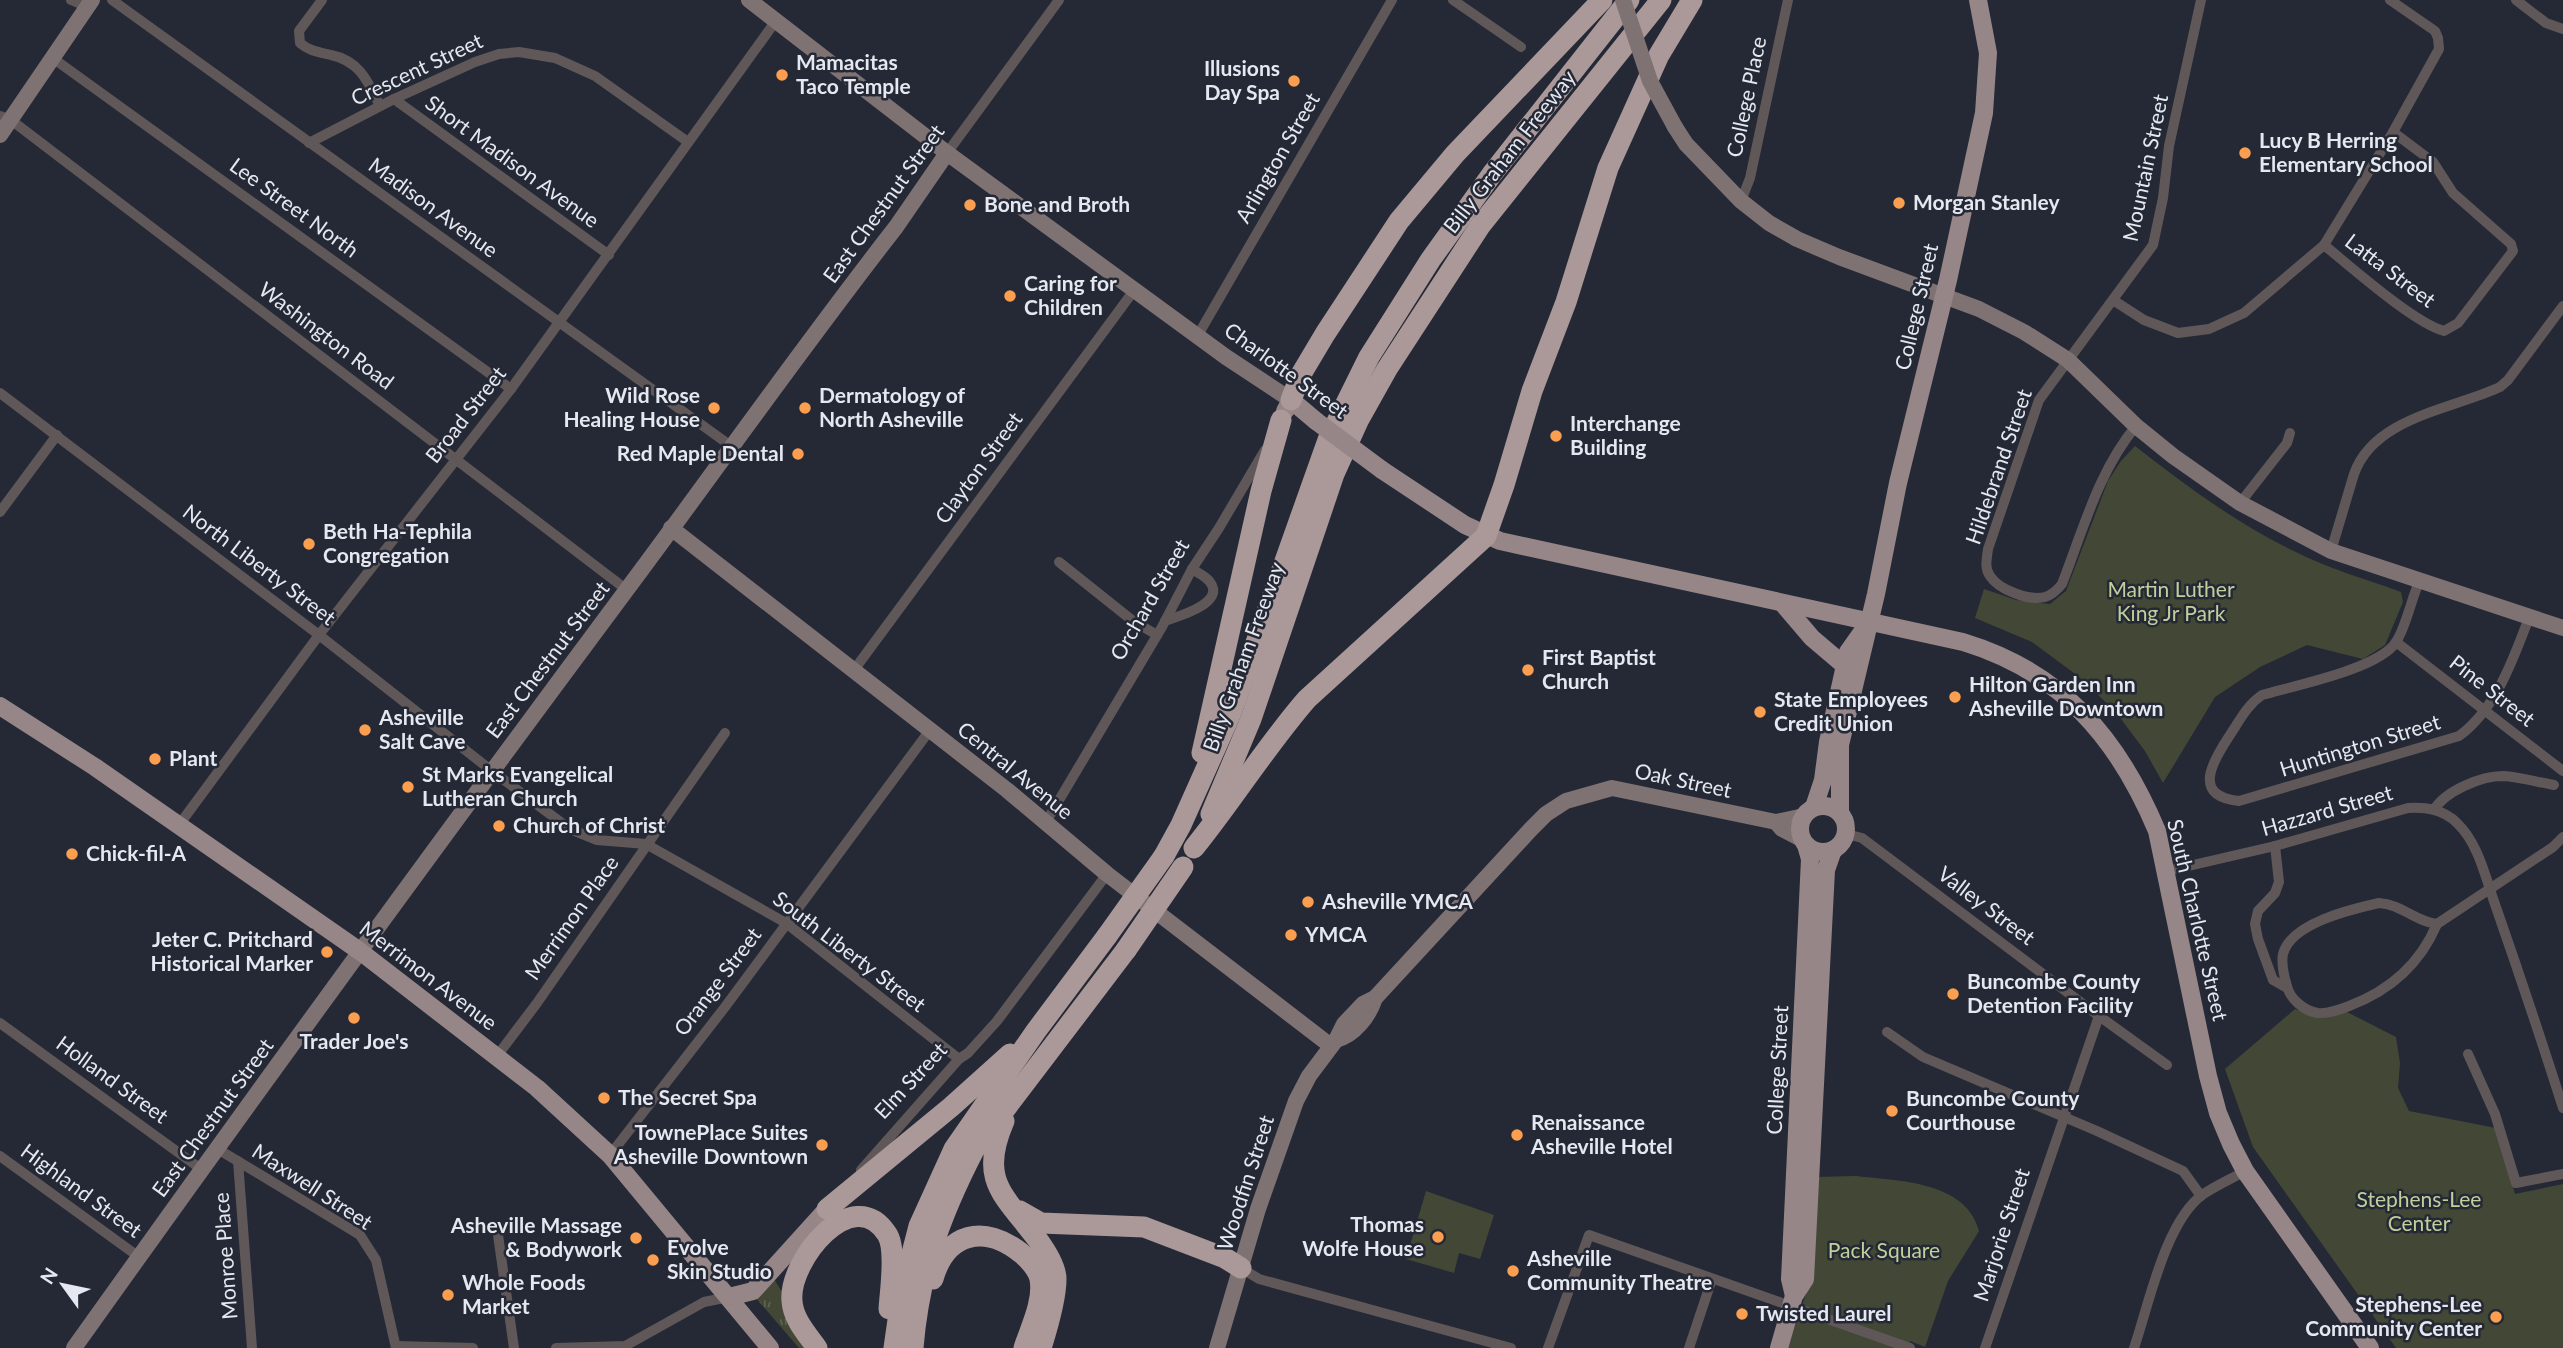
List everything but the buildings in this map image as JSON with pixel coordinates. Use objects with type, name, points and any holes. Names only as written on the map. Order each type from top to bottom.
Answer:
[{"type":"highway","points":[[1291,400],[1300,376],[1325,334],[1406,212],[1455,154],[1602,0]]},
{"type":"highway","name":"Billy Graham Freeway","points":[[904,1346],[909,1266],[919,1226],[933,1191],[954,1149],[1164,856],[1181,825],[1231,713],[1328,440],[1369,357],[1431,259],[1492,174],[1629,0]]},
{"type":"highway","name":"Billy Graham Freeway","points":[[904,1346],[933,1240],[974,1150],[1126,950],[1188,858],[1216,803],[1251,719],[1335,474],[1359,419],[1480,226],[1661,0]]},
{"type":"highway","points":[[1188,858],[1283,726],[1307,698],[1486,536],[1532,391],[1566,302],[1594,208],[1624,129],[1659,55],[1692,0]]},
{"type":"highway","points":[[1181,825],[1214,708],[1261,491],[1281,420]]},
{"type":"highway","points":[[827,1209],[951,1107],[1036,1031]]},
{"type":"highway","points":[[1020,1090],[995,1144],[992,1169],[998,1189],[1047,1252],[1056,1278],[1041,1348]]},
{"type":"highway","points":[[1012,1206],[1041,1223],[1144,1227],[1223,1257],[1241,1268]]},
{"type":"highway","points":[[817,1348],[795,1315],[792,1300],[793,1281],[799,1264],[811,1249],[842,1219],[853,1216],[871,1220],[887,1234],[891,1246],[888,1313],[904,1346]]},
{"type":"highway","points":[[904,1346],[946,1251],[957,1242],[983,1235],[1003,1239],[1016,1248],[1026,1256],[1040,1278],[1040,1301],[1024,1348]]},
{"type":"main road","name":"College Street","points":[[1840,812],[1840,744],[1984,113],[1987,53],[1978,0]]},
{"type":"main road","name":"Orchard Street","points":[[1281,420],[1291,400]]},
{"type":"main road","name":"Charlotte Street","points":[[1291,400],[1382,470],[1486,536],[1588,562],[1869,622]]},
{"type":"main road","points":[[1783,604],[1812,638],[1844,666]]},
{"type":"main road","name":"College Street","points":[[1809,812],[1824,780],[1828,742],[1848,652],[1869,622]]},
{"type":"main road","name":"South Charlotte Street","points":[[1869,622],[1987,649],[2030,669],[2074,703],[2115,751],[2142,795],[2157,831],[2208,1076],[2231,1144],[2245,1171],[2370,1348]]},
{"type":"main road","name":"Merrimon Avenue","points":[[1,708],[45,732],[360,953],[537,1088],[610,1155],[766,1345]]},
{"type":"main road","points":[[1825,805],[1840,812],[1846,822],[1846,834],[1833,850],[1822,852],[1805,843],[1800,832],[1809,812],[1825,805]]},
{"type":"main road","name":"College Street","points":[[1805,843],[1810,859],[1814,967]]},
{"type":"main road","name":"College Street","points":[[1779,1348],[1793,1301],[1805,1279],[1804,1168],[1814,967],[1826,870],[1833,850]]},
{"type":"main road","name":"Elm Street","points":[[729,1297],[753,1291],[827,1209]]},
{"type":"street","points":[[0,135],[5,118],[54,60],[90,3],[71,0]]},
{"type":"street","name":"Madison Avenue","points":[[112,0],[732,446]]},
{"type":"street","points":[[322,0],[299,31],[300,43],[307,49],[353,63],[364,73],[380,106]]},
{"type":"street","name":"Charlotte Street","points":[[749,0],[947,153],[1291,400]]},
{"type":"street","name":"East Chestnut Street","points":[[74,1348],[216,1148],[895,227],[1059,0]]},
{"type":"street","name":"Arlington Street","points":[[1198,335],[1392,0]]},
{"type":"street","points":[[1453,0],[1521,47]]},
{"type":"street","points":[[1623,0],[1650,81],[1686,144],[1741,201],[1771,224],[1797,239],[1979,309],[2024,332],[2068,360],[2136,426],[2172,456],[2239,503],[2331,551],[2563,628]]},
{"type":"street","name":"College Place","points":[[1741,201],[1750,178],[1788,0]]},
{"type":"street","name":"Mountain Street","points":[[2068,360],[2154,245],[2169,146],[2199,0]]},
{"type":"street","points":[[2113,300],[2162,328],[2178,332],[2209,329],[2244,313],[2324,245],[2393,132],[2439,49],[2435,31],[2390,0]]},
{"type":"street","points":[[2516,0],[2546,23],[2563,29]]},
{"type":"street","name":"Broad Street","points":[[179,825],[319,635],[560,322],[775,22]]},
{"type":"street","name":"Crescent Street","points":[[309,143],[394,99],[475,62],[499,54],[520,52],[572,64],[595,76],[688,142]]},
{"type":"street","name":"Lee Street North","points":[[54,60],[511,388]]},
{"type":"street","name":"Short Madison Avenue","points":[[394,99],[609,254]]},
{"type":"street","name":"Washington Road","points":[[5,118],[627,590]]},
{"type":"street","name":"Latta Street","points":[[2324,245],[2434,328],[2444,331],[2458,323],[2513,251],[2511,244],[2454,193],[2433,162],[2393,132]]},
{"type":"street","name":"Clayton Street","points":[[854,670],[1135,289]]},
{"type":"street","points":[[2331,551],[2354,474],[2359,461],[2366,453],[2384,436],[2419,416],[2500,387],[2563,306]]},
{"type":"street","name":"Hildebrand Street","points":[[2068,360],[2039,400],[1988,549],[1986,565],[1990,576],[2003,587],[2024,596],[2045,597],[2057,590],[2106,472],[2123,441],[2136,426]]},
{"type":"street","name":"North Liberty Street","points":[[0,393],[319,635],[492,771]]},
{"type":"street","name":"Orchard Street","points":[[1046,822],[1166,621],[1192,569],[1219,528],[1281,420]]},
{"type":"street","points":[[2239,503],[2287,443],[2290,433]]},
{"type":"street","points":[[0,512],[57,435]]},
{"type":"street","name":"Central Avenue","points":[[671,528],[1046,822],[1107,874],[1334,1043]]},
{"type":"street","points":[[1059,562],[1133,621],[1157,635]]},
{"type":"street","points":[[1166,621],[1199,608],[1212,594],[1211,583],[1192,569]]},
{"type":"street","points":[[2396,642],[2419,582]]},
{"type":"street","name":"Huntington Street","points":[[2396,642],[2387,652],[2351,670],[2262,695],[2251,703],[2214,759],[2208,777],[2213,791],[2224,799],[2239,801],[2459,736],[2485,709],[2516,653],[2530,615]]},
{"type":"street","name":"Pine Street","points":[[2396,642],[2563,771]]},
{"type":"street","name":"Orange Street","points":[[610,1155],[725,1007],[930,730]]},
{"type":"street","name":"Merrimon Place","points":[[497,1056],[537,1003],[725,733]]},
{"type":"street","name":"South Liberty Street","points":[[492,771],[570,829],[597,840],[646,844],[786,923],[959,1059]]},
{"type":"street","points":[[2554,785],[2505,776],[2492,778],[2449,792],[2434,810],[2458,824],[2477,852],[2530,1003],[2563,1108]]},
{"type":"street","name":"Oak Street","points":[[1581,795],[1612,788],[1776,822],[1809,812]]},
{"type":"street","name":"Woodfin Street","points":[[1217,1348],[1292,1110],[1309,1076],[1334,1043],[1353,1031],[1371,1011],[1376,998],[1546,814],[1581,795]]},
{"type":"street","name":"Hazzard Street","points":[[2167,871],[2275,846],[2407,808],[2434,810]]},
{"type":"street","name":"Oak Street","points":[[1776,822],[1782,829],[1805,843]]},
{"type":"street","name":"Valley Street","points":[[1846,834],[1862,838],[2167,1065]]},
{"type":"street","points":[[2437,924],[2428,923],[2398,906],[2379,903],[2344,912],[2304,929],[2295,934],[2283,954],[2287,988],[2294,999],[2318,1013],[2334,1012],[2373,997],[2406,970],[2428,942],[2437,924],[2553,847],[2563,837]]},
{"type":"street","points":[[2275,846],[2279,882],[2275,893],[2259,912],[2256,924],[2258,939],[2273,980],[2287,988]]},
{"type":"street","name":"Elm Street","points":[[827,1209],[959,1059],[968,1053],[997,1021],[1107,874]]},
{"type":"street","name":"Marjorie Street","points":[[1985,1348],[2099,1016]]},
{"type":"street","name":"Holland Street","points":[[0,1023],[201,1169]]},
{"type":"street","points":[[1888,1032],[1923,1057],[2063,1116],[2183,1171],[2201,1196]]},
{"type":"street","points":[[2468,1054],[2495,1114],[2516,1183],[2563,1174]]},
{"type":"street","name":"Maxwell Street","points":[[216,1148],[360,1235],[376,1260],[396,1347]]},
{"type":"street","name":"Highland Street","points":[[0,1156],[139,1257]]},
{"type":"street","name":"Monroe Place","points":[[238,1161],[252,1348]]},
{"type":"street","points":[[2134,1348],[2170,1237],[2181,1218],[2201,1196],[2245,1171]]},
{"type":"street","points":[[497,1228],[514,1348]]},
{"type":"street","points":[[1548,1348],[1589,1235],[1712,1279],[1793,1301],[1910,1348]]},
{"type":"street","points":[[1241,1268],[1259,1279],[1510,1348]]},
{"type":"street","points":[[1689,1348],[1712,1279]]},
{"type":"street","points":[[556,1348],[625,1346],[704,1302],[729,1297]]},
{"type":"street","points":[[396,1347],[473,1348]]},
{"type":"green space","name":"Martin Luther King Jr Park","points":[[2135,446],[2204,498],[2252,529],[2303,556],[2401,592],[2403,602],[2385,645],[2363,659],[2307,645],[2260,667],[2215,697],[2163,783],[2145,751],[2115,711],[2078,676],[2032,642],[1975,618],[1984,589],[2016,600],[2050,604],[2066,591],[2108,481]]},
{"type":"green space","name":"Stephens-Lee Center","points":[[2295,1009],[2314,1016],[2345,1011],[2396,1037],[2400,1063],[2398,1088],[2409,1111],[2496,1128],[2515,1194],[2563,1184],[2563,1348],[2396,1348],[2253,1147],[2225,1069]]},
{"type":"green space","name":"Pack Square","points":[[1856,1176],[1910,1182],[1946,1193],[1972,1214],[1979,1231],[1948,1281],[1925,1347],[1910,1341],[1906,1348],[1787,1348],[1812,1277],[1816,1177]]},
{"type":"green space","points":[[1426,1191],[1494,1215],[1480,1259],[1459,1253],[1454,1273],[1406,1259]]},
{"type":"green space","points":[[774,1279],[782,1292],[783,1305],[805,1348],[799,1348],[755,1297]]},
{"type":"place","name":"Mamacitas Taco Temple","points":[[782,75]]},
{"type":"place","name":"Illusions Day Spa","points":[[1294,81]]},
{"type":"place","name":"Lucy B Herring Elementary School","points":[[2245,153]]},
{"type":"place","name":"Morgan Stanley","points":[[1899,203]]},
{"type":"place","name":"Bone and Broth","points":[[970,205]]},
{"type":"place","name":"Caring for Children","points":[[1010,296]]},
{"type":"place","name":"Wild Rose Healing House","points":[[714,408]]},
{"type":"place","name":"Dermatology of North Asheville","points":[[805,408]]},
{"type":"place","name":"Interchange Building","points":[[1556,436]]},
{"type":"place","name":"Red Maple Dental","points":[[798,454]]},
{"type":"place","name":"Beth Ha-Tephila Congregation","points":[[309,544]]},
{"type":"place","name":"First Baptist Church","points":[[1528,670]]},
{"type":"place","name":"Hilton Garden Inn Asheville Downtown","points":[[1955,697]]},
{"type":"place","name":"State Employees Credit Union","points":[[1760,712]]},
{"type":"place","name":"Asheville Salt Cave","points":[[365,730]]},
{"type":"place","name":"Plant","points":[[155,759]]},
{"type":"place","name":"St Marks Evangelical Lutheran Church","points":[[408,787]]},
{"type":"place","name":"Church of Christ","points":[[499,826]]},
{"type":"place","name":"Chick-fil-A","points":[[72,854]]},
{"type":"place","name":"Asheville YMCA","points":[[1308,902]]},
{"type":"place","name":"YMCA","points":[[1291,935]]},
{"type":"place","name":"Jeter C. Pritchard Historical Marker","points":[[327,952]]},
{"type":"place","name":"Buncombe County Detention Facility","points":[[1953,994]]},
{"type":"place","name":"Trader Joe's","points":[[354,1018]]},
{"type":"place","name":"The Secret Spa","points":[[604,1098]]},
{"type":"place","name":"Buncombe County Courthouse","points":[[1892,1111]]},
{"type":"place","name":"Renaissance Asheville Hotel","points":[[1517,1135]]},
{"type":"place","name":"TownePlace Suites Asheville Downtown","points":[[822,1145]]},
{"type":"place","name":"Thomas Wolfe House","points":[[1438,1237]]},
{"type":"place","name":"Asheville Massage & Bodywork","points":[[636,1238]]},
{"type":"place","name":"Evolve Skin Studio","points":[[653,1260]]},
{"type":"place","name":"Asheville Community Theatre","points":[[1513,1271]]},
{"type":"place","name":"Whole Foods Market","points":[[448,1295]]},
{"type":"place","name":"Twisted Laurel","points":[[1742,1314]]},
{"type":"place","name":"Stephens-Lee Community Center","points":[[2496,1317]]}]
